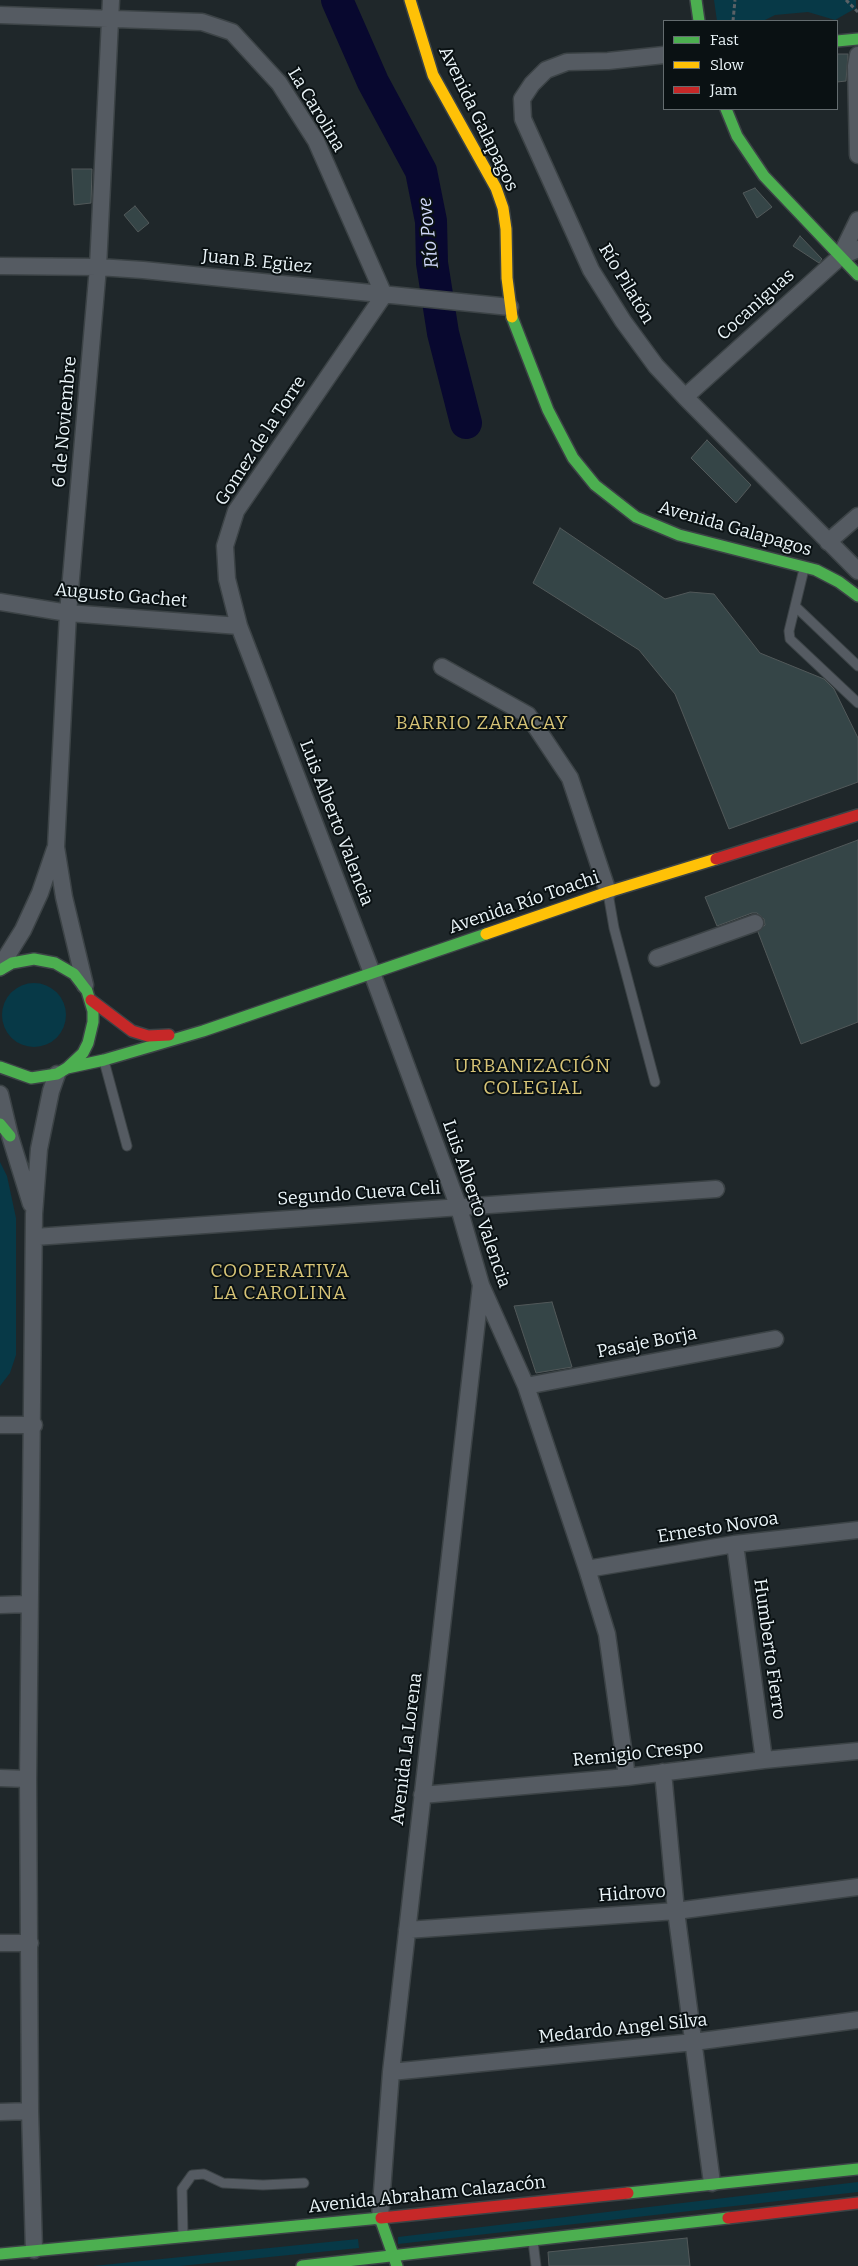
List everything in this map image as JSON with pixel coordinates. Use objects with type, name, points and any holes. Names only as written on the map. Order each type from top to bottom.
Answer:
[{"type":"main road","name":"Avenida Galapagos","points":[[410,0],[433,75],[484,165],[503,208],[506,229],[507,278],[510,307],[525,356],[564,443],[595,485],[618,505],[658,527],[709,543],[805,566],[839,582],[858,596]]},
{"type":"main road","points":[[696,0],[699,20]]},
{"type":"main road","points":[[838,41],[858,39]]},
{"type":"main road","points":[[726,110],[736,136],[764,176],[858,275]]},
{"type":"main road","name":"Avenida Río Toachi","points":[[0,1067],[14,1074],[31,1078],[104,1060],[203,1031],[608,892],[858,815]]},
{"type":"main road","name":"Avenida Río Toachi","points":[[0,969],[23,960],[45,960],[65,968],[77,978],[89,996],[132,1032],[148,1036],[203,1031]]},
{"type":"main road","points":[[62,1071],[79,1057],[88,1043],[93,1022],[89,996]]},
{"type":"main road","name":"Avenida Abraham Calazacón","points":[[0,2254],[380,2218],[858,2169]]},
{"type":"main road","points":[[302,2266],[396,2261],[533,2241],[858,2203]]},
{"type":"main road","name":"Avenida La Lorena","points":[[369,2263],[380,2218]]},
{"type":"main road","name":"Avenida La Lorena","points":[[380,2218],[396,2261]]},
{"type":"street","name":"6 de Noviembre","points":[[89,996],[64,897],[56,846],[68,613],[98,267],[111,0]]},
{"type":"street","name":"La Carolina","points":[[0,15],[202,22],[232,32],[279,83],[316,141],[384,295]]},
{"type":"street","name":"Río Pilatón","points":[[663,55],[608,61],[568,62],[546,70],[532,84],[522,100],[523,119],[591,270],[623,321],[656,366],[858,572]]},
{"type":"street","points":[[858,55],[856,104],[858,156]]},
{"type":"street","points":[[840,257],[858,220]]},
{"type":"street","name":"Cocaniguas","points":[[685,397],[840,257],[858,249]]},
{"type":"street","name":"Juan B. Egüez","points":[[0,266],[98,267],[510,307]]},
{"type":"street","name":"Gomez de la Torre","points":[[239,626],[226,579],[225,546],[236,511],[384,295]]},
{"type":"street","points":[[828,542],[858,516]]},
{"type":"street","name":"Augusto Gachet","points":[[0,602],[68,613],[239,626]]},
{"type":"street","name":"Luis Alberto Valencia","points":[[239,626],[372,973],[459,1208],[480,1284],[526,1386],[607,1634],[627,1777]]},
{"type":"street","points":[[442,667],[528,715],[570,778],[608,892]]},
{"type":"street","name":"6 de Noviembre","points":[[0,969],[40,894],[56,846]]},
{"type":"street","points":[[657,958],[755,924]]},
{"type":"street","points":[[34,2250],[30,2111],[28,1778],[29,1604],[34,1425],[34,1214],[39,1149],[49,1098],[62,1071]]},
{"type":"street","points":[[0,1094],[5,1130],[34,1214]]},
{"type":"street","name":"Segundo Cueva Celi","points":[[35,1237],[716,1189]]},
{"type":"street","name":"Avenida La Lorena","points":[[380,2218],[392,2072],[407,1930],[480,1284]]},
{"type":"street","name":"Pasaje Borja","points":[[526,1386],[775,1339]]},
{"type":"street","points":[[0,1424],[34,1425]]},
{"type":"street","name":"Ernesto Novoa","points":[[587,1569],[734,1544],[857,1529]]},
{"type":"street","name":"Humberto Fierro","points":[[734,1544],[764,1760]]},
{"type":"street","points":[[0,1605],[29,1604]]},
{"type":"street","name":"Remigio Crespo","points":[[422,1795],[627,1777],[764,1760],[858,1751]]},
{"type":"street","points":[[663,1772],[676,1911],[712,2183]]},
{"type":"street","points":[[0,1778],[28,1778]]},
{"type":"street","name":"Hidrovo","points":[[407,1930],[676,1911],[858,1887]]},
{"type":"street","points":[[0,1943],[30,1943]]},
{"type":"street","name":"Medardo Angel Silva","points":[[392,2072],[694,2042],[858,2020]]},
{"type":"street","points":[[0,2112],[30,2111]]},
{"type":"lane","points":[[805,566],[788,630],[790,639],[858,703]]},
{"type":"lane","points":[[795,606],[858,666]]},
{"type":"lane","points":[[608,892],[614,928],[654,1082]]},
{"type":"lane","points":[[104,1060],[127,1146]]},
{"type":"lane","points":[[183,2237],[182,2188],[192,2175],[204,2174],[223,2183],[263,2185],[304,2183]]},
{"type":"lane","points":[[533,2241],[536,2266]]},
{"type":"path","points":[[732,20],[735,0]]},
{"type":"path","points":[[846,0],[858,12]]},
{"type":"shaded area","points":[[714,0],[856,0],[856,8],[835,20],[808,12],[775,15],[765,20],[717,20]]},
{"type":"shaded area","points":[[28,983],[40,983],[57,992],[64,1003],[66,1015],[64,1027],[57,1038],[40,1047],[28,1047],[16,1042],[7,1033],[2,1021],[2,1009],[7,997],[16,988]]},
{"type":"shaded area","points":[[0,1162],[7,1176],[16,1218],[16,1355],[10,1373],[0,1386]]},
{"type":"shaded area","points":[[858,2182],[858,2192],[398,2244],[398,2237]]},
{"type":"shaded area","points":[[358,2239],[359,2248],[180,2266],[93,2266]]},
{"type":"building","points":[[838,54],[848,54],[846,81],[838,82]]},
{"type":"building","points":[[72,169],[92,169],[91,203],[74,205]]},
{"type":"building","points":[[755,188],[772,207],[757,218],[743,193]]},
{"type":"building","points":[[135,206],[149,223],[138,232],[124,215]]},
{"type":"building","points":[[800,236],[822,259],[819,263],[793,246]]},
{"type":"building","points":[[707,440],[751,485],[736,503],[691,458]]},
{"type":"building","points":[[560,528],[665,599],[690,592],[714,594],[760,653],[824,679],[834,689],[858,738],[858,782],[729,829],[675,694],[639,650],[533,583]]},
{"type":"building","points":[[858,840],[858,1022],[801,1044],[758,932],[765,925],[764,919],[757,913],[752,913],[717,926],[705,897]]},
{"type":"building","points":[[552,1302],[572,1367],[536,1373],[514,1306]]},
{"type":"building","points":[[687,2238],[690,2266],[549,2266],[548,2252]]},
{"type":"waterway","name":"Río Pove","points":[[337,0],[373,82],[421,171],[431,221],[432,263],[443,333],[466,423]]},
{"type":"traffic: fast","points":[[696,0],[699,20]]},
{"type":"traffic: fast","points":[[838,41],[858,39]]},
{"type":"traffic: fast","points":[[726,110],[737,136],[764,176],[858,275]]},
{"type":"traffic: fast","points":[[512,317],[548,410],[573,458],[595,485],[636,517],[679,535],[816,570],[839,582],[858,596]]},
{"type":"traffic: fast","points":[[67,1068],[104,1060],[203,1031],[486,934]]},
{"type":"traffic: fast","points":[[0,970],[12,963],[34,959],[55,963],[74,974],[87,991],[93,1011],[93,1022],[88,1043],[83,1053],[67,1068],[57,1074],[31,1078],[0,1067]]},
{"type":"traffic: fast","points":[[0,1124],[10,1136]]},
{"type":"traffic: fast","points":[[628,2193],[858,2169]]},
{"type":"traffic: fast","points":[[380,2218],[397,2266]]},
{"type":"traffic: fast","points":[[0,2254],[381,2218]]},
{"type":"traffic: fast","points":[[302,2266],[728,2218]]},
{"type":"traffic: slow","points":[[410,0],[433,75],[496,188],[503,208],[506,229],[507,278],[512,317]]},
{"type":"traffic: slow","points":[[486,934],[608,892],[716,859]]},
{"type":"traffic: jam","points":[[716,859],[858,815]]},
{"type":"traffic: jam","points":[[91,1000],[132,1031],[148,1036],[169,1035]]},
{"type":"traffic: jam","points":[[381,2218],[628,2193]]},
{"type":"traffic: jam","points":[[728,2218],[858,2203]]},
{"type":"district","name":"BARRIO ZARACAY","points":[[482,724]]},
{"type":"district","name":"URBANIZACIÓN COLEGIAL","points":[[533,1078]]},
{"type":"district","name":"COOPERATIVA LA CAROLINA","points":[[280,1283]]}]
